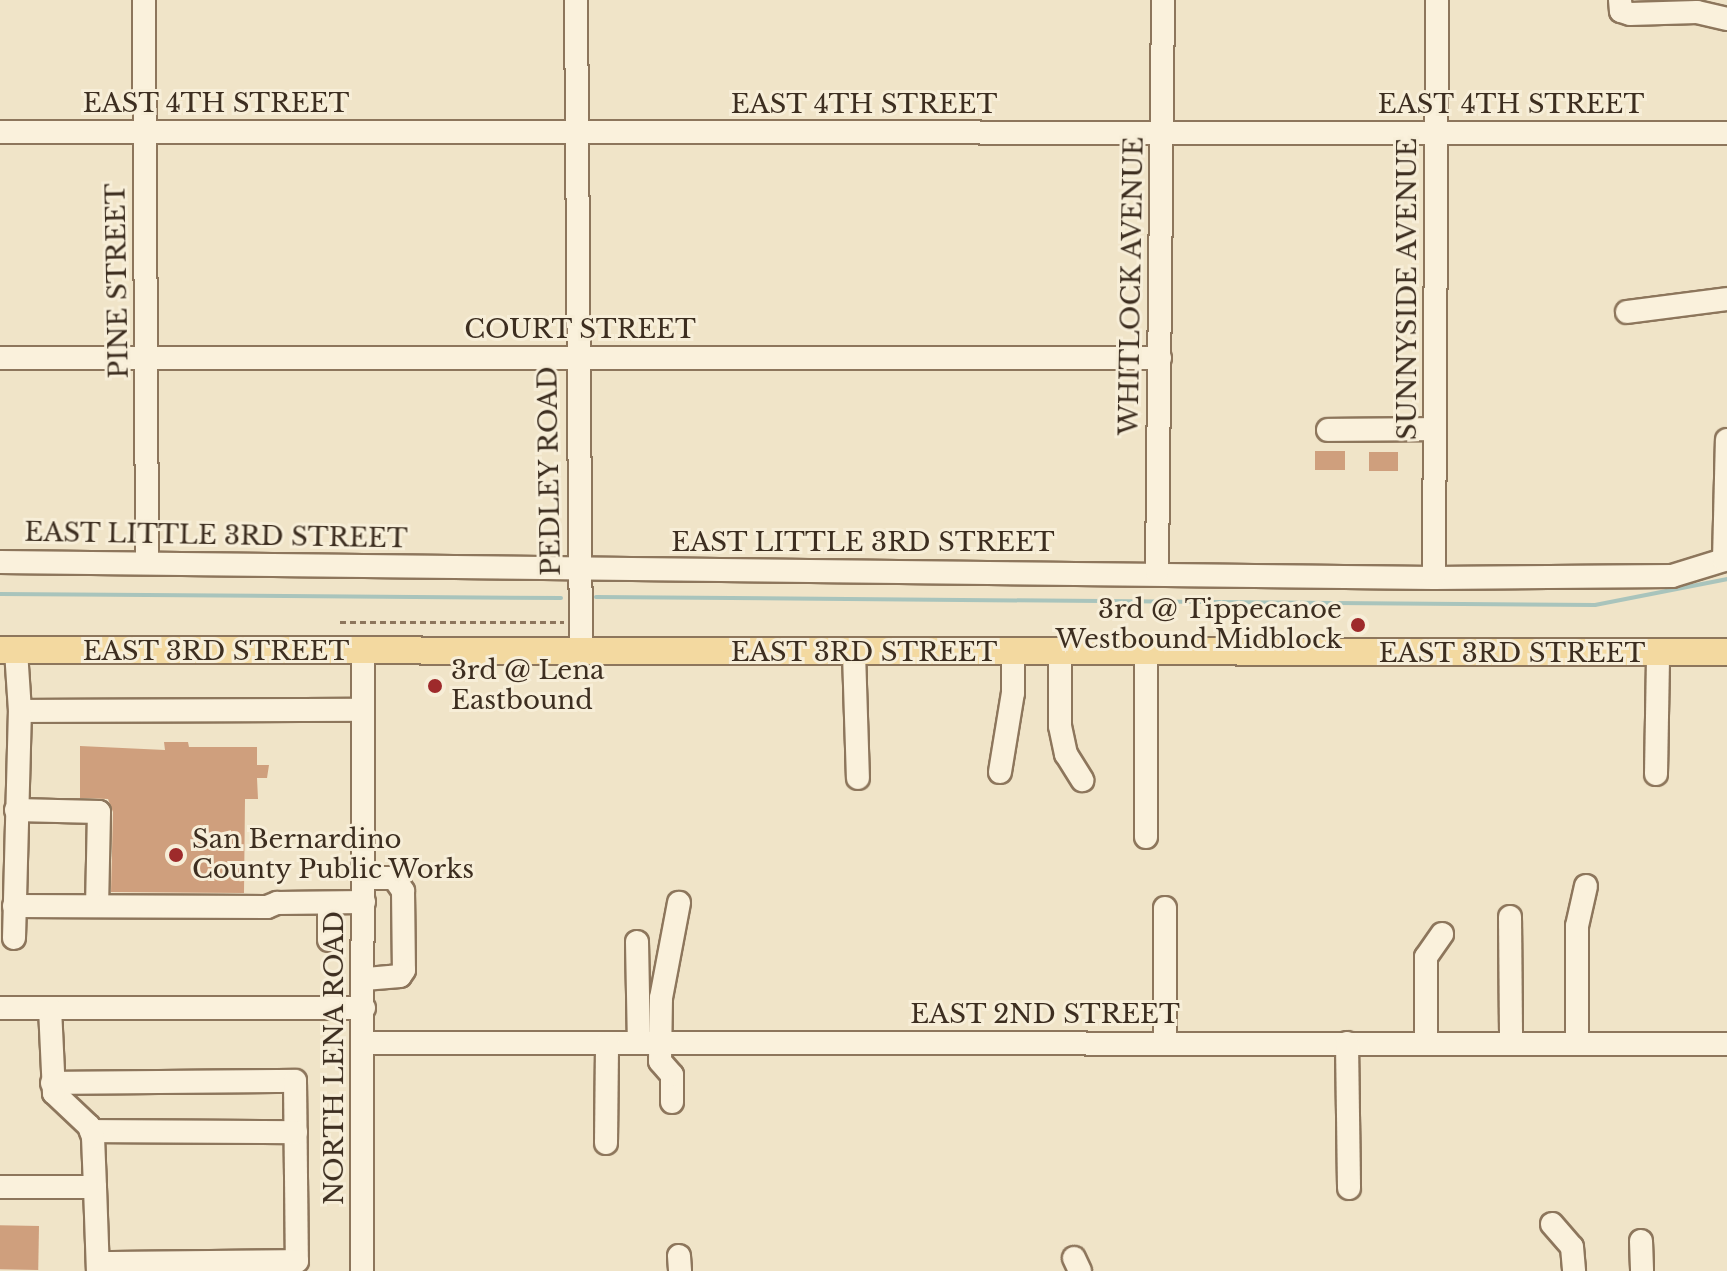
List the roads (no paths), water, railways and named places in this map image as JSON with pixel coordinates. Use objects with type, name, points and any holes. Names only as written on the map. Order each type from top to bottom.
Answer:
[{"type":"main road","name":"EAST 3RD STREET","points":[[8,650],[1060,654],[1727,652]]},
{"type":"street","name":"PINE STREET","points":[[144,0],[147,562]]},
{"type":"street","name":"PEDLEY ROAD","points":[[576,0],[581,653]]},
{"type":"street","name":"WHITLOCK AVENUE","points":[[1157,572],[1163,0]]},
{"type":"street","name":"SUNNYSIDE AVENUE","points":[[1434,578],[1437,0]]},
{"type":"street","points":[[1620,0],[1621,11],[1630,14],[1697,12],[1727,19]]},
{"type":"street","name":"EAST 4TH STREET","points":[[0,132],[1727,133]]},
{"type":"street","points":[[1627,312],[1727,299]]},
{"type":"street","name":"COURT STREET","points":[[0,358],[1160,358]]},
{"type":"street","points":[[1328,430],[1435,429]]},
{"type":"street","name":"EAST LITTLE 3RD STREET","points":[[0,562],[580,570],[1157,572],[1434,578],[1672,576],[1724,560],[1727,440]]},
{"type":"street","points":[[8,650],[20,711],[9,781],[16,810],[14,938]]},
{"type":"street","name":"NORTH LENA ROAD","points":[[362,1271],[363,653]]},
{"type":"street","points":[[854,653],[858,778]]},
{"type":"street","points":[[1000,772],[1013,693],[1013,653]]},
{"type":"street","points":[[1146,653],[1146,837]]},
{"type":"street","points":[[1060,654],[1060,726],[1066,754],[1082,780]]},
{"type":"street","points":[[1652,654],[1652,773]]},
{"type":"street","points":[[20,711],[363,710]]},
{"type":"street","points":[[16,810],[99,812],[97,906]]},
{"type":"street","points":[[364,878],[394,878],[403,891],[404,970],[400,976],[364,979]]},
{"type":"street","points":[[1577,1043],[1577,926],[1586,886]]},
{"type":"street","points":[[14,906],[267,907],[277,903],[364,902]]},
{"type":"street","points":[[329,903],[329,940]]},
{"type":"street","points":[[649,1043],[679,903]]},
{"type":"street","points":[[1165,908],[1165,1043]]},
{"type":"street","points":[[1510,917],[1511,1043]]},
{"type":"street","points":[[1426,1043],[1426,957],[1442,934]]},
{"type":"street","points":[[637,942],[649,1043],[672,1075],[672,1102]]},
{"type":"street","points":[[0,1008],[364,1008]]},
{"type":"street","points":[[50,1008],[52,1083],[59,1102],[91,1131],[296,1132]]},
{"type":"street","name":"EAST 2ND STREET","points":[[364,1043],[1727,1044]]},
{"type":"street","points":[[606,1143],[607,1043]]},
{"type":"street","points":[[672,1075],[682,1066],[685,1043]]},
{"type":"street","points":[[1347,1043],[1349,1188]]},
{"type":"street","points":[[52,1083],[295,1081],[297,1261],[98,1267],[91,1131]]},
{"type":"street","points":[[0,1187],[95,1187]]},
{"type":"street","points":[[1552,1224],[1572,1247],[1574,1271]]},
{"type":"street","points":[[1641,1241],[1642,1271]]},
{"type":"waterway","points":[[596,597],[1595,605],[1727,579]]},
{"type":"waterway","points":[[0,594],[561,598]]},
{"type":"place","name":"3rd @ Tippecanoe Westbound Midblock","points":[[1358,625]]},
{"type":"place","name":"3rd @ Lena Eastbound","points":[[435,686]]},
{"type":"place","name":"San Bernardino County Public Works","points":[[176,855]]}]
